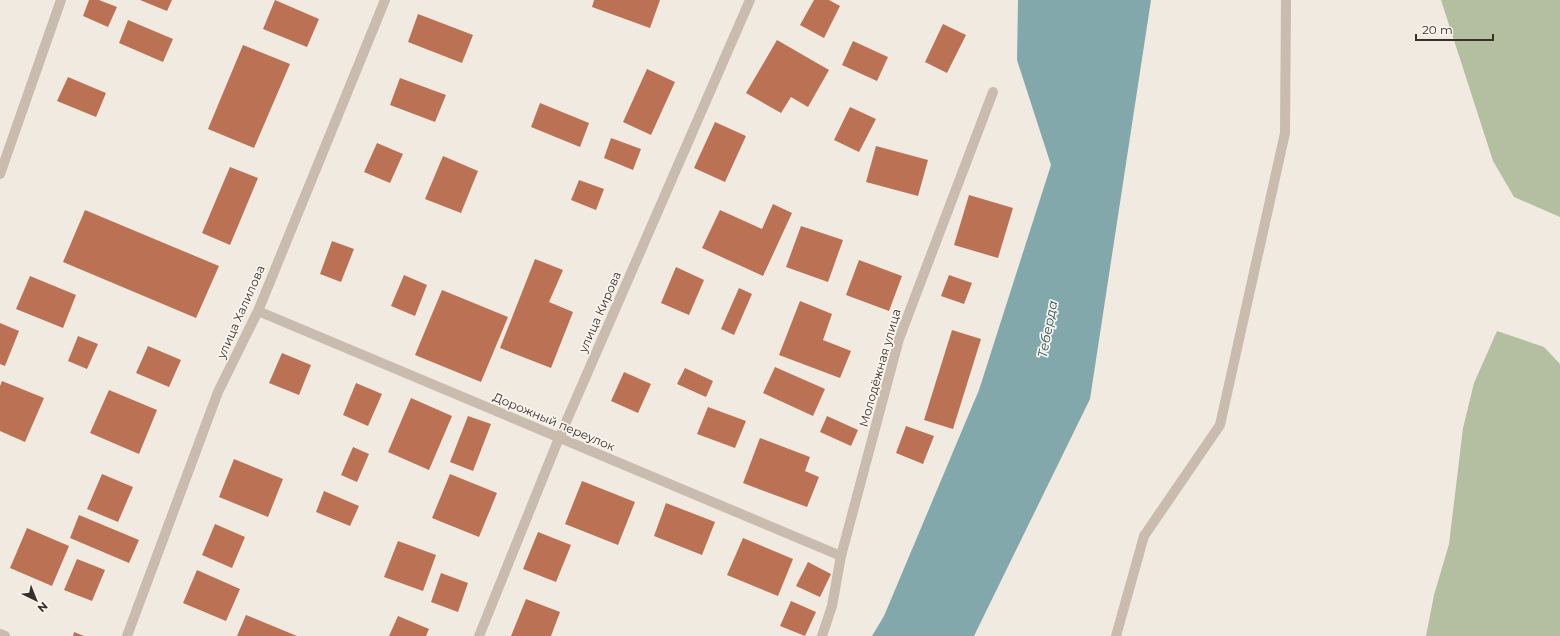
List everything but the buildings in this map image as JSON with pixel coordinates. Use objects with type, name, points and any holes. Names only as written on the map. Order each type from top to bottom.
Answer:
[{"type":"street","points":[[0,174],[61,0]]},
{"type":"street","name":"улица Халилова","points":[[127,636],[218,392],[258,310],[385,0]]},
{"type":"street","name":"улица Кирова","points":[[479,636],[559,438],[750,0]]},
{"type":"street","points":[[1116,636],[1144,536],[1220,425],[1285,133],[1286,0]]},
{"type":"street","name":"Молодёжная улица","points":[[822,636],[832,606],[841,556],[900,339],[993,92]]},
{"type":"street","name":"Дорожный переулок","points":[[258,310],[841,556]]},
{"type":"street","points":[[0,634],[5,636]]},
{"type":"green space","points":[[1441,0],[1560,0],[1560,217],[1514,197],[1493,161]]},
{"type":"green space","points":[[1497,331],[1544,347],[1560,364],[1560,636],[1426,636],[1434,595],[1449,544],[1463,428],[1474,383]]},
{"type":"water","name":"Теберда","points":[[1018,0],[1151,0],[1090,399],[974,636],[872,636],[884,616],[979,390],[1051,165],[1017,60]]}]
